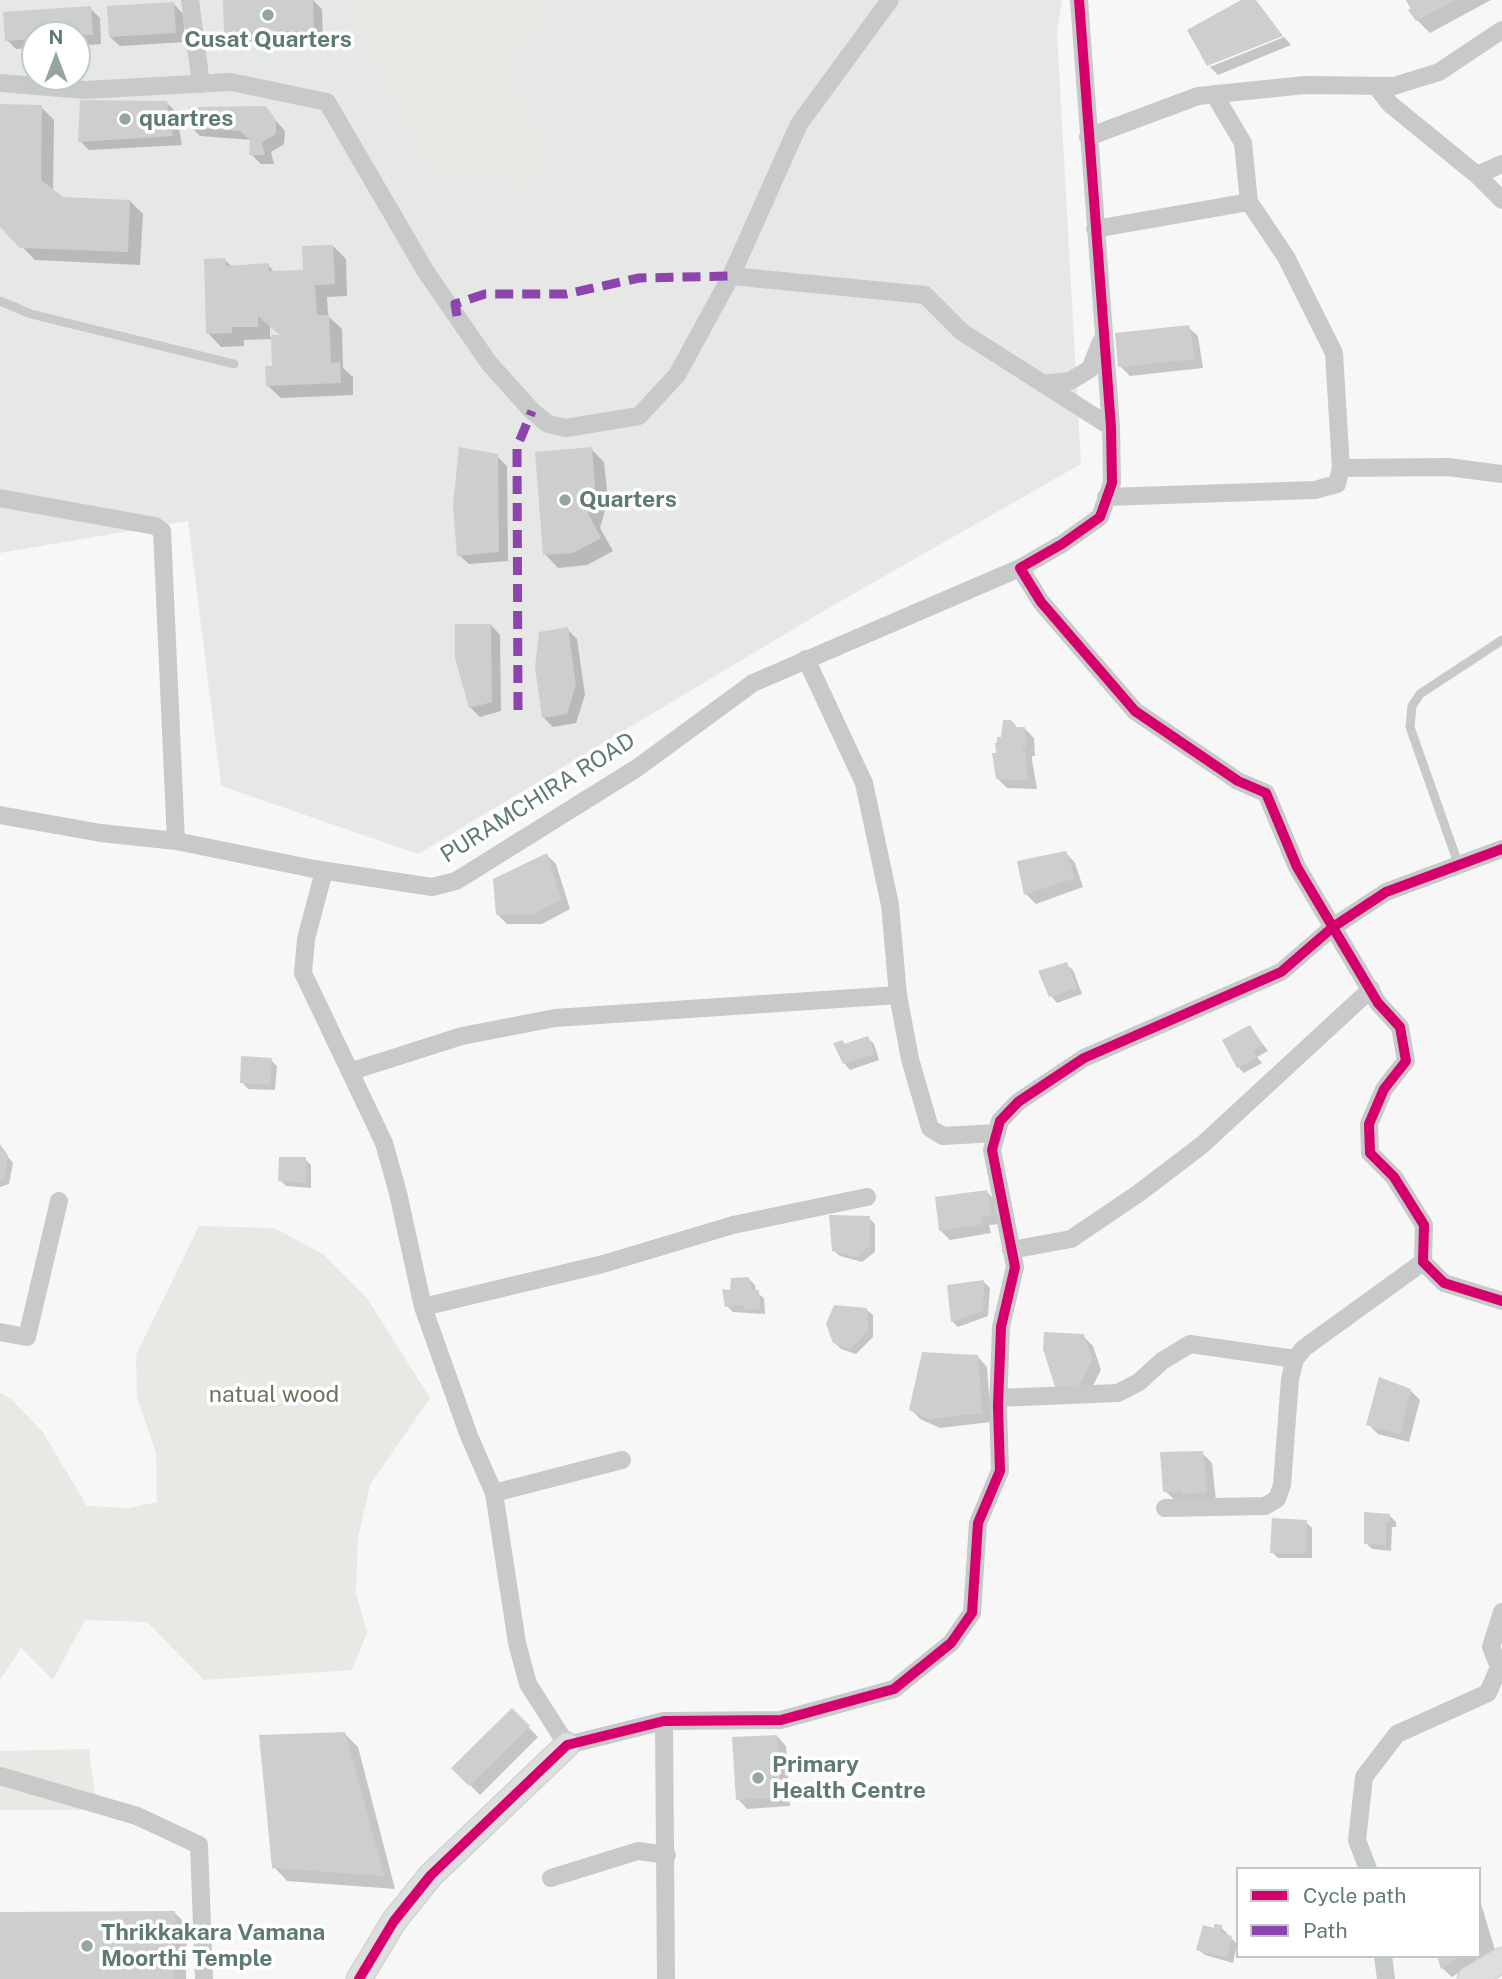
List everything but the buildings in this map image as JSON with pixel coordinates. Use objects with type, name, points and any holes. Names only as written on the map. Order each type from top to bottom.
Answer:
[{"type":"street","points":[[190,0],[201,84]]},
{"type":"street","points":[[0,83],[85,90],[231,82],[327,102],[426,272],[489,363],[520,399],[548,424],[566,428],[639,416],[677,375],[731,276],[799,124],[890,0]]},
{"type":"street","points":[[1079,0],[1102,338],[1111,427],[1112,483],[1106,497],[1315,490],[1337,484],[1341,468],[1334,353],[1286,257],[1249,202],[1243,143],[1214,94]]},
{"type":"street","points":[[1088,137],[1198,96],[1305,85],[1394,86],[1439,72],[1502,30]]},
{"type":"street","points":[[1376,86],[1390,104],[1477,175],[1502,200]]},
{"type":"street","points":[[1477,175],[1502,164]]},
{"type":"street","points":[[1095,229],[1249,202]]},
{"type":"street","points":[[731,276],[925,295],[962,332],[1111,427]]},
{"type":"street","points":[[1043,384],[1070,381],[1090,369],[1102,338]]},
{"type":"street","points":[[1341,468],[1448,467],[1502,474]]},
{"type":"street","name":"PURAMCHIRA ROAD","points":[[0,815],[101,833],[176,841],[324,870],[432,887],[456,881],[638,768],[753,683],[1020,568],[1062,544],[1100,517],[1106,497]]},
{"type":"street","points":[[0,498],[155,526],[162,531],[176,841]]},
{"type":"street","points":[[1020,568],[1041,602],[1135,711],[1238,781],[1265,793],[1297,867],[1378,1003],[1400,1027],[1406,1061],[1384,1089],[1369,1124],[1370,1153],[1394,1177],[1424,1225],[1423,1262],[1444,1283],[1502,1301]]},
{"type":"street","points":[[806,659],[863,783],[890,905],[898,995],[910,1059],[929,1128],[943,1136],[997,1133]]},
{"type":"street","points":[[359,1979],[394,1922],[431,1875],[567,1745],[664,1720],[781,1720],[894,1689],[951,1643],[972,1613],[978,1523],[1000,1471],[998,1398],[1001,1327],[1015,1267],[992,1150],[1000,1121],[1018,1102],[1084,1058],[1281,972],[1333,927],[1387,892],[1502,849]]},
{"type":"street","points":[[324,870],[306,939],[303,972],[384,1143],[423,1307],[469,1436],[494,1493],[517,1643],[528,1684],[567,1745]]},
{"type":"street","points":[[1011,1250],[1071,1239],[1139,1193],[1202,1145],[1371,989]]},
{"type":"street","points":[[352,1071],[463,1036],[555,1018],[898,995]]},
{"type":"street","points":[[423,1307],[603,1264],[733,1225],[867,1198]]},
{"type":"street","points":[[0,1332],[27,1337],[59,1201]]},
{"type":"street","points":[[1165,1508],[1265,1506],[1277,1499],[1282,1485],[1290,1379],[1295,1359],[1304,1348],[1423,1262]]},
{"type":"street","points":[[998,1398],[1118,1393],[1139,1382],[1162,1361],[1190,1344],[1295,1359]]},
{"type":"street","points":[[494,1493],[622,1460]]},
{"type":"street","points":[[1367,1867],[1357,1840],[1364,1777],[1397,1734],[1488,1693],[1498,1680],[1499,1668],[1491,1647],[1502,1612]]},
{"type":"street","points":[[664,1720],[666,1979]]},
{"type":"street","points":[[0,1776],[137,1816],[199,1845],[204,1979]]},
{"type":"street","points":[[551,1878],[638,1851],[667,1855]]},
{"type":"street","points":[[1382,1958],[1386,1979]]},
{"type":"street","points":[[1470,1979],[1502,1960]]},
{"type":"lane","points":[[0,301],[32,314],[234,364]]},
{"type":"lane","points":[[1460,866],[1410,727],[1412,706],[1420,694],[1502,640]]},
{"type":"shaded area","points":[[0,0],[1062,0],[1057,32],[1081,464],[827,609],[418,854],[221,786],[188,521],[0,553]]},
{"type":"green space","points":[[352,0],[548,0],[534,17],[504,69],[532,122],[536,181],[433,172]]},
{"type":"green space","name":"natual wood","points":[[199,1226],[274,1228],[323,1254],[367,1298],[430,1398],[370,1485],[358,1538],[356,1593],[367,1633],[352,1670],[204,1680],[147,1622],[85,1620],[53,1680],[21,1648],[0,1680],[0,1393],[11,1399],[42,1431],[87,1506],[128,1508],[157,1502],[156,1453],[137,1397],[136,1355]]},
{"type":"green space","points":[[89,1749],[97,1810],[0,1810],[0,1751]]},
{"type":"marked path","points":[[457,316],[455,304],[485,294],[566,294],[639,278],[731,276]]},
{"type":"marked path","points":[[518,710],[517,447],[532,411]]},
{"type":"cycle path","points":[[1079,0],[1111,427],[1112,483],[1100,517],[1062,544],[1020,568],[1041,602],[1135,711],[1238,781],[1266,793],[1297,867],[1378,1003],[1400,1027],[1406,1061],[1384,1089],[1369,1124],[1370,1153],[1394,1177],[1424,1225],[1423,1262],[1444,1283],[1502,1301]]},
{"type":"cycle path","points":[[359,1979],[394,1921],[431,1875],[567,1745],[664,1721],[781,1720],[894,1689],[951,1643],[972,1613],[978,1523],[1000,1471],[998,1406],[1001,1327],[1015,1267],[992,1150],[1000,1121],[1018,1102],[1084,1058],[1281,972],[1333,927],[1386,892],[1502,849]]},
{"type":"place","name":"Cusat Quarters","points":[[268,15]]},
{"type":"place","name":"quartres","points":[[125,119]]},
{"type":"place","name":"Quarters","points":[[565,500]]},
{"type":"place","name":"Primary Health Centre","points":[[758,1778]]},
{"type":"place","name":"Thrikkakara Vamana Moorthi Temple","points":[[87,1946]]}]
